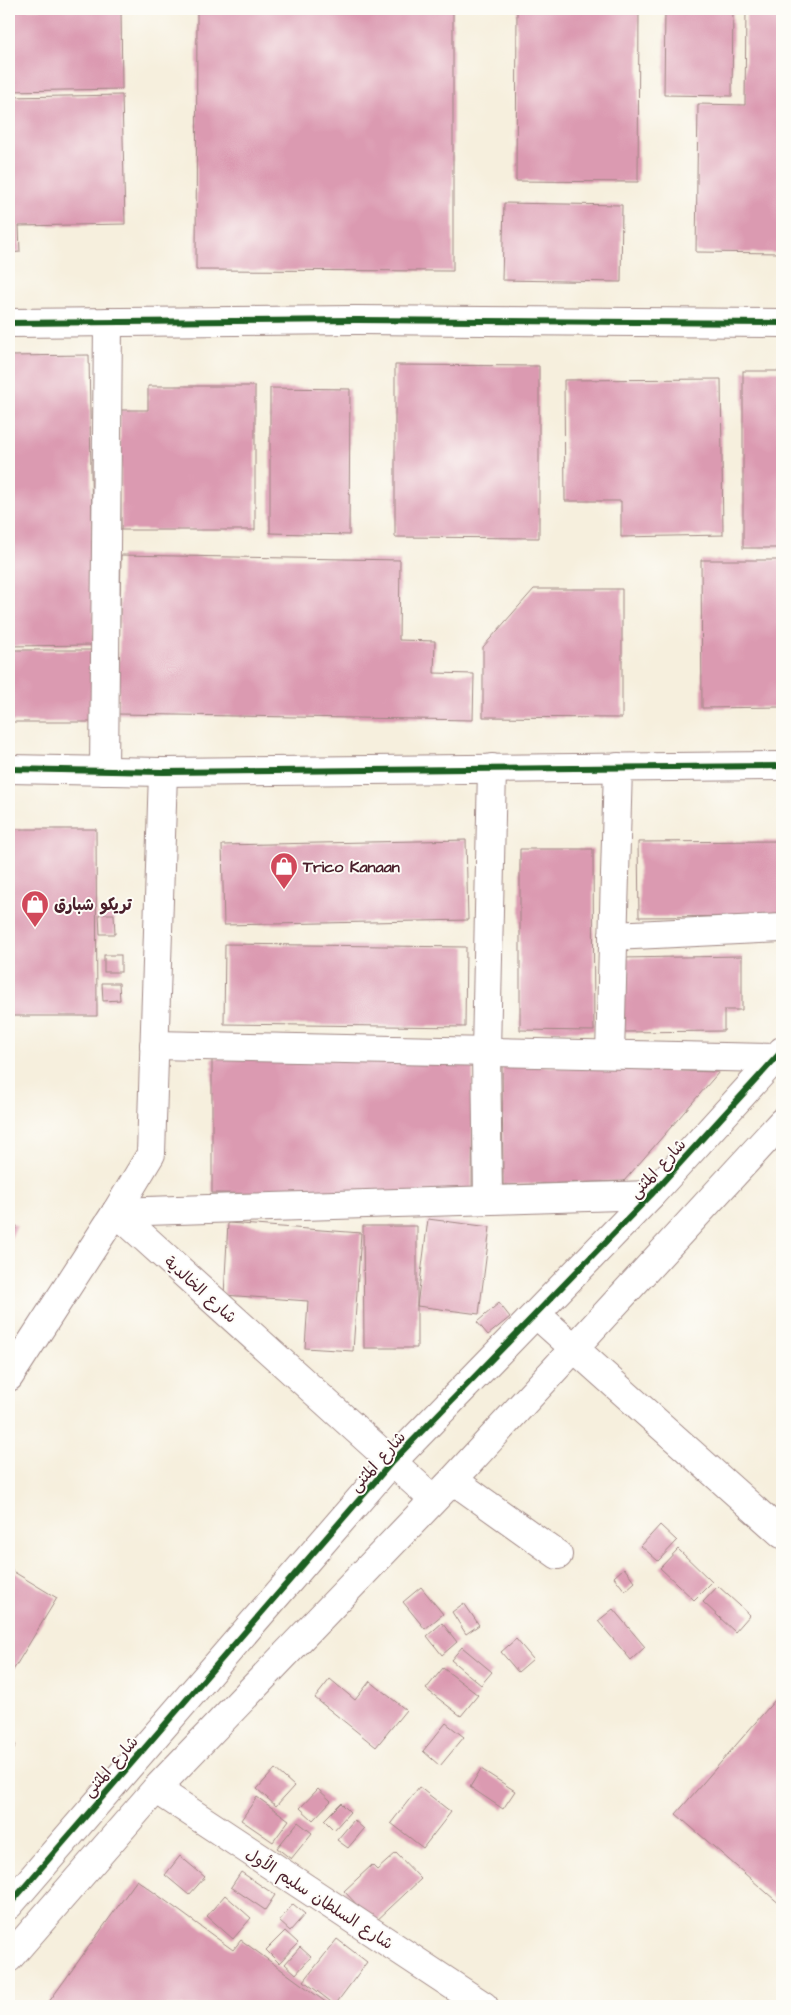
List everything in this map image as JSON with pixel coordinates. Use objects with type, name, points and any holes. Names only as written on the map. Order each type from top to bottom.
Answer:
[{"type":"street","points":[[9,323],[356,320],[782,323]]},
{"type":"street","points":[[104,771],[108,322]]},
{"type":"street","points":[[9,769],[163,772],[782,766]]},
{"type":"street","points":[[610,1054],[618,767]]},
{"type":"street","points":[[488,1198],[486,1052],[492,768]]},
{"type":"street","points":[[9,1377],[116,1212],[151,1154],[163,772]]},
{"type":"street","points":[[613,936],[782,928]]},
{"type":"street","points":[[154,1045],[610,1054],[779,1054]]},
{"type":"street","name":"شارع المثنى","points":[[9,1905],[392,1463],[651,1195],[779,1054]]},
{"type":"street","points":[[9,1958],[156,1790],[453,1480],[782,1122]]},
{"type":"street","points":[[116,1212],[488,1198],[651,1195]]},
{"type":"street","name":"شارع الخالدية","points":[[116,1212],[392,1463],[434,1498]]},
{"type":"street","points":[[536,1314],[782,1534]]},
{"type":"street","points":[[453,1480],[558,1554]]},
{"type":"street","name":"شارع السلطان سليم الأول","points":[[156,1790],[484,2006]]},
{"type":"building","points":[[9,9],[121,9],[122,89],[9,91]]},
{"type":"building","points":[[197,9],[453,9],[453,271],[196,270]]},
{"type":"building","points":[[517,9],[639,9],[638,182],[516,181]]},
{"type":"building","points":[[665,9],[733,9],[732,96],[664,95]]},
{"type":"building","points":[[746,9],[782,9],[782,253],[696,252],[698,104],[745,105]]},
{"type":"building","points":[[122,95],[125,224],[19,226],[20,252],[9,253],[9,97]]},
{"type":"building","points":[[504,203],[622,205],[621,282],[502,280]]},
{"type":"building","points":[[89,355],[94,645],[9,646],[9,356]]},
{"type":"building","points":[[395,365],[539,366],[539,538],[395,537]]},
{"type":"building","points":[[743,371],[782,371],[782,548],[743,548]]},
{"type":"building","points":[[721,379],[723,535],[621,537],[621,501],[565,501],[564,380]]},
{"type":"building","points":[[148,386],[255,386],[255,530],[121,530],[120,410],[148,410]]},
{"type":"building","points":[[270,388],[350,389],[349,535],[270,533]]},
{"type":"building","points":[[121,555],[400,560],[399,640],[435,641],[434,673],[474,674],[473,720],[118,714]]},
{"type":"building","points":[[701,560],[782,560],[782,707],[702,708]]},
{"type":"building","points":[[534,589],[622,589],[622,718],[483,717],[483,647]]},
{"type":"building","points":[[9,650],[95,650],[95,722],[9,722]]},
{"type":"building","points":[[9,829],[96,829],[97,1016],[9,1016]]},
{"type":"building","points":[[466,840],[468,920],[224,925],[222,845]]},
{"type":"building","points":[[782,841],[782,916],[639,917],[638,842]]},
{"type":"building","points":[[520,849],[593,849],[594,1031],[520,1030]]},
{"type":"building","points":[[99,914],[114,914],[115,934],[100,934]]},
{"type":"building","points":[[225,944],[466,947],[465,1027],[224,1024]]},
{"type":"building","points":[[104,955],[121,955],[121,972],[104,972]]},
{"type":"building","points":[[742,956],[742,1010],[724,1010],[724,1031],[623,1032],[621,958]]},
{"type":"building","points":[[102,983],[119,983],[120,1000],[103,1001]]},
{"type":"building","points":[[212,1058],[473,1060],[472,1196],[212,1193]]},
{"type":"building","points":[[502,1065],[719,1072],[624,1181],[503,1185]]},
{"type":"building","points":[[428,1219],[490,1227],[479,1314],[417,1306]]},
{"type":"building","points":[[9,1222],[17,1226],[9,1242]]},
{"type":"building","points":[[228,1223],[361,1233],[353,1351],[305,1348],[308,1301],[224,1295]]},
{"type":"building","points":[[363,1226],[417,1226],[417,1348],[364,1348]]},
{"type":"building","points":[[499,1303],[510,1317],[488,1335],[477,1322]]},
{"type":"building","points":[[660,1525],[677,1541],[658,1561],[641,1546]]},
{"type":"building","points":[[678,1549],[712,1582],[694,1600],[660,1568]]},
{"type":"building","points":[[624,1568],[635,1582],[625,1591],[614,1577]]},
{"type":"building","points":[[9,1569],[57,1598],[9,1677]]},
{"type":"building","points":[[718,1586],[750,1615],[735,1632],[703,1602]]},
{"type":"building","points":[[421,1587],[443,1614],[425,1629],[403,1602]]},
{"type":"building","points":[[464,1603],[479,1625],[466,1634],[452,1612]]},
{"type":"building","points":[[613,1609],[645,1647],[631,1660],[598,1621]]},
{"type":"building","points":[[442,1623],[457,1642],[442,1655],[427,1636]]},
{"type":"building","points":[[516,1639],[533,1659],[518,1672],[501,1652]]},
{"type":"building","points":[[462,1647],[492,1672],[481,1685],[451,1660]]},
{"type":"building","points":[[443,1668],[478,1695],[461,1716],[426,1689]]},
{"type":"building","points":[[330,1679],[355,1700],[370,1681],[406,1710],[376,1747],[315,1698]]},
{"type":"building","points":[[782,1692],[782,1906],[676,1814]]},
{"type":"building","points":[[446,1723],[464,1737],[440,1766],[423,1751]]},
{"type":"building","points":[[9,1740],[16,1745],[9,1756]]},
{"type":"building","points":[[275,1769],[294,1786],[276,1806],[257,1789]]},
{"type":"building","points":[[481,1769],[515,1791],[503,1809],[470,1787]]},
{"type":"building","points":[[419,1787],[451,1812],[423,1848],[391,1823]]},
{"type":"building","points":[[318,1789],[331,1801],[313,1820],[300,1808]]},
{"type":"building","points":[[257,1797],[289,1820],[273,1842],[241,1820]]},
{"type":"building","points":[[341,1803],[350,1812],[334,1830],[324,1820]]},
{"type":"building","points":[[354,1820],[364,1829],[348,1848],[337,1840]]},
{"type":"building","points":[[298,1822],[312,1833],[291,1859],[277,1848]]},
{"type":"building","points":[[396,1853],[421,1879],[374,1923],[344,1891],[372,1865],[377,1870]]},
{"type":"building","points":[[180,1856],[205,1877],[189,1895],[165,1875]]},
{"type":"building","points":[[241,1872],[275,1895],[265,1910],[231,1887]]},
{"type":"building","points":[[137,1880],[233,1950],[241,1940],[331,2006],[46,2006]]},
{"type":"building","points":[[225,1895],[251,1918],[233,1939],[207,1916]]},
{"type":"building","points":[[293,1904],[305,1914],[290,1931],[279,1921]]},
{"type":"building","points":[[285,1931],[298,1943],[279,1963],[266,1950]]},
{"type":"building","points":[[337,1939],[367,1962],[335,2005],[304,1981]]},
{"type":"building","points":[[300,1947],[311,1957],[296,1974],[285,1964]]},
{"type":"cycle path","points":[[9,323],[356,320],[782,323]]},
{"type":"cycle path","points":[[9,769],[163,772],[782,766]]},
{"type":"cycle path","points":[[9,1905],[391,1463],[651,1195],[782,1051]]},
{"type":"place","name":"Trico Kanaan","points":[[284,890]]},
{"type":"place","name":"تريكو شبارق","points":[[35,928]]}]
